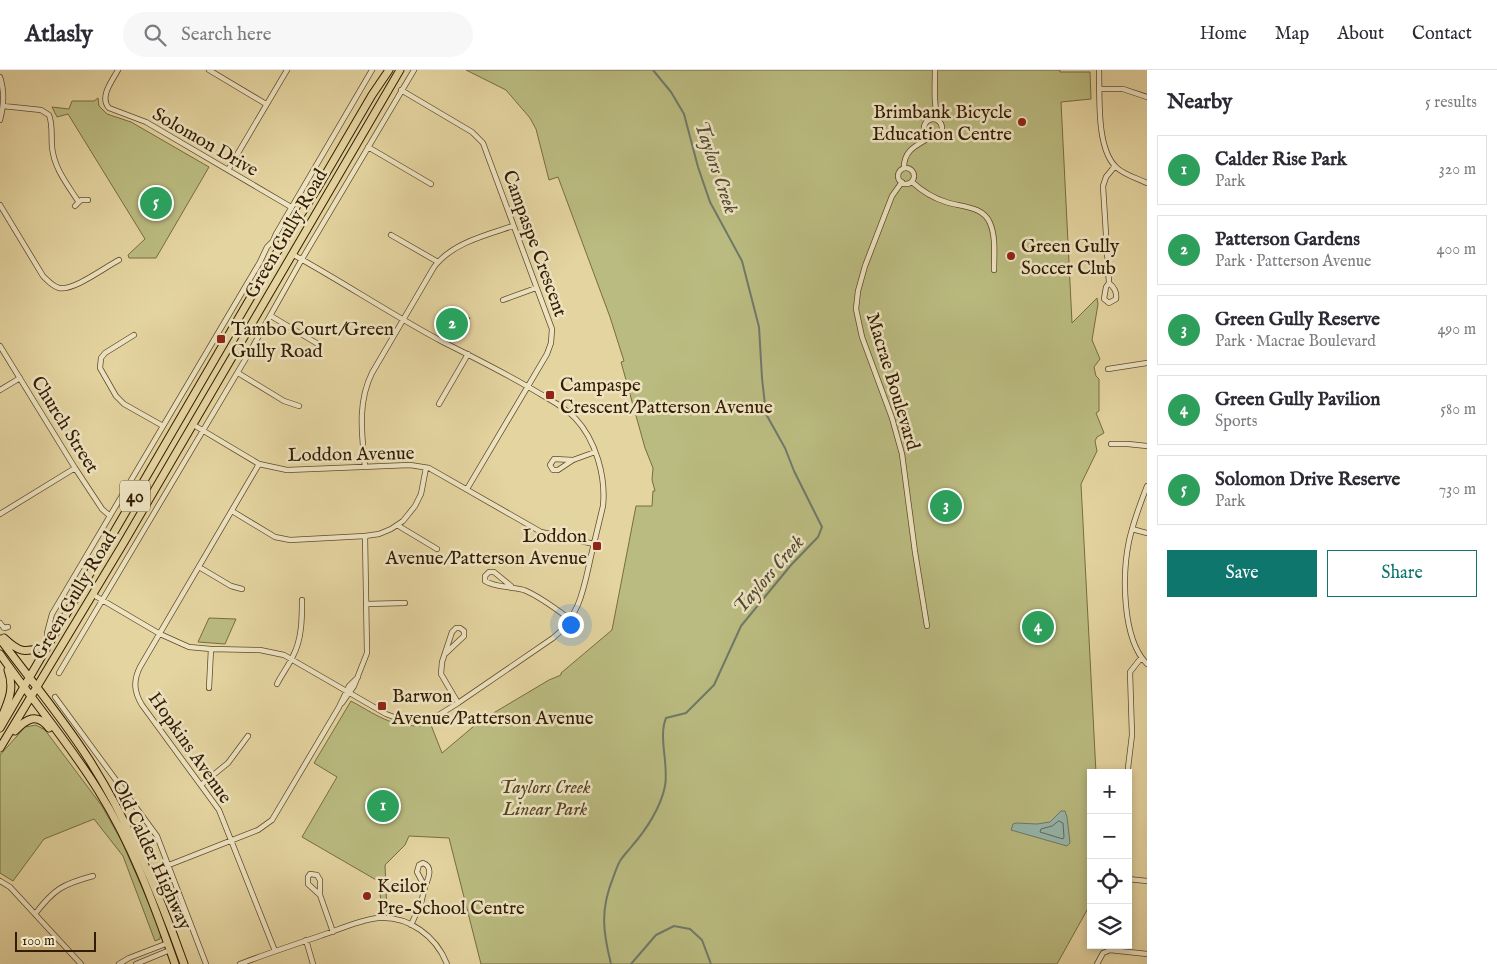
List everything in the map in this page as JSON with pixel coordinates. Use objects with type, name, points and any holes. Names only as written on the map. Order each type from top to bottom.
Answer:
[{"type":"main road","name":"Green Gully Road","points":[[0,728],[280,247],[389,70]]},
{"type":"main road","name":"Green Gully Road","points":[[0,748],[123,544],[400,70]]},
{"type":"main road","points":[[280,247],[292,253]]},
{"type":"main road","points":[[181,418],[192,424]]},
{"type":"main road","points":[[0,634],[15,648],[23,652],[47,645]]},
{"type":"main road","name":"Old Calder Highway","points":[[0,639],[77,742],[118,811],[149,876],[184,964]]},
{"type":"main road","name":"Old Calder Highway","points":[[0,654],[98,788],[124,837],[175,964]]},
{"type":"main road","points":[[0,722],[12,693],[11,678],[5,661]]},
{"type":"main road","points":[[0,748],[25,722],[31,719],[38,719],[47,725],[98,788]]},
{"type":"main road","points":[[169,947],[177,945]]},
{"type":"street","name":"Solomon Drive","points":[[118,70],[105,95],[105,104],[109,108],[146,122],[291,207]]},
{"type":"street","points":[[210,70],[266,104]]},
{"type":"street","points":[[228,170],[287,70]]},
{"type":"street","points":[[47,645],[49,623],[372,70]]},
{"type":"street","points":[[59,673],[238,373],[302,259],[414,70]]},
{"type":"street","points":[[904,167],[904,160],[908,152],[920,142],[941,132],[942,125],[936,114],[935,70]]},
{"type":"street","points":[[1099,70],[1103,144],[1109,159],[1125,174],[1147,182]]},
{"type":"street","points":[[0,77],[3,93],[0,120]]},
{"type":"street","points":[[1100,89],[1123,89],[1147,97]]},
{"type":"street","name":"Campaspe Crescent","points":[[401,90],[472,132],[483,143],[552,329],[552,338],[547,354],[467,489]]},
{"type":"street","points":[[920,142],[925,125],[934,108],[935,97]]},
{"type":"street","points":[[3,106],[41,110],[49,115],[52,131],[52,148],[57,168],[77,204],[88,200]]},
{"type":"street","points":[[928,120],[934,119],[939,121]]},
{"type":"street","points":[[925,130],[932,136]]},
{"type":"street","points":[[368,147],[431,184]]},
{"type":"street","points":[[1109,283],[1103,186],[1106,177],[1115,166]]},
{"type":"street","points":[[904,167],[900,168],[898,174],[902,182],[908,184],[912,182]]},
{"type":"street","points":[[904,167],[912,173],[912,182]]},
{"type":"street","name":"Macrae Boulevard","points":[[902,182],[892,196],[865,266],[858,290],[856,309],[862,337],[892,418],[902,454],[927,626]]},
{"type":"street","points":[[912,182],[931,196],[956,206],[976,210],[986,216],[993,233],[994,270]]},
{"type":"street","points":[[0,205],[51,285],[58,288],[67,288],[119,260]]},
{"type":"street","points":[[365,467],[362,426],[363,398],[372,373],[438,262],[457,248],[513,226]]},
{"type":"street","points":[[391,235],[438,262]]},
{"type":"street","points":[[273,241],[280,247]]},
{"type":"street","points":[[92,594],[160,634],[189,647],[270,651],[292,658],[386,714],[404,720],[418,721],[434,718],[458,703],[553,638],[571,620],[582,598],[603,506],[604,494],[595,452],[586,434],[574,417],[528,386],[404,319],[292,253]]},
{"type":"street","points":[[503,300],[536,288]]},
{"type":"street","points":[[271,316],[318,344]]},
{"type":"street","points":[[134,335],[105,353],[101,358],[100,368],[116,396],[124,404],[163,426]]},
{"type":"street","name":"Church Street","points":[[0,346],[75,468],[102,509],[110,516]]},
{"type":"street","points":[[439,404],[468,354]]},
{"type":"street","points":[[1108,369],[1147,362]]},
{"type":"street","points":[[238,373],[284,401],[299,406]]},
{"type":"street","points":[[0,390],[20,378]]},
{"type":"street","points":[[172,412],[181,418]]},
{"type":"street","name":"Loddon Avenue","points":[[192,424],[259,464],[287,470],[410,465],[426,468],[467,489],[541,532],[594,544]]},
{"type":"street","points":[[1111,444],[1147,446]]},
{"type":"street","points":[[573,460],[554,459],[550,462],[550,465],[553,470],[558,470],[573,460],[595,452]]},
{"type":"street","name":"Hopkins Avenue","points":[[259,464],[137,674],[135,683],[136,693],[142,705],[219,810],[275,951]]},
{"type":"street","points":[[0,514],[75,468]]},
{"type":"street","points":[[232,511],[280,539],[290,540],[379,534],[397,525],[411,512],[418,500],[426,468]]},
{"type":"street","points":[[1147,486],[1132,530],[1126,564],[1129,630],[1142,658],[1147,664]]},
{"type":"street","points":[[397,525],[437,549]]},
{"type":"street","points":[[1132,530],[1147,533]]},
{"type":"street","points":[[169,865],[262,828],[275,817],[358,677],[367,653],[364,536]]},
{"type":"street","points":[[199,567],[231,586],[242,589]]},
{"type":"street","points":[[511,586],[494,572],[489,572],[485,576],[485,581],[490,583],[511,586],[532,594],[571,620]]},
{"type":"street","points":[[277,684],[292,658],[300,630],[302,600]]},
{"type":"street","points":[[366,604],[405,603]]},
{"type":"street","points":[[0,623],[4,628],[8,627]]},
{"type":"street","points":[[446,653],[464,636],[464,631],[460,628],[456,628],[452,632],[442,662],[441,674],[458,703]]},
{"type":"street","points":[[209,688],[211,649]]},
{"type":"street","points":[[1128,768],[1132,735],[1129,675],[1131,669],[1142,658]]},
{"type":"street","points":[[56,697],[157,836],[206,964]]},
{"type":"street","points":[[201,786],[228,763],[248,736]]},
{"type":"street","points":[[411,925],[421,903],[430,874],[430,868],[427,864],[423,863],[419,865],[417,872],[425,887]]},
{"type":"street","points":[[320,895],[308,884],[310,874],[317,875],[320,880],[320,895],[332,932]]},
{"type":"street","points":[[34,914],[58,889],[69,883],[93,876]]},
{"type":"street","points":[[1132,879],[1147,881]]},
{"type":"street","points":[[0,881],[10,887],[81,964]]},
{"type":"street","points":[[240,964],[306,940],[379,918],[394,919],[422,931],[441,951],[447,964]]},
{"type":"street","points":[[306,940],[313,964]]},
{"type":"street","points":[[119,964],[129,958],[169,947]]},
{"type":"street","points":[[136,964],[169,947]]},
{"type":"street","points":[[1097,964],[1103,953],[1110,950],[1147,954]]},
{"type":"green space","name":"Taylors Creek Linear Park","points":[[466,70],[1060,70],[1060,72],[1090,72],[1091,99],[1061,102],[1072,323],[1097,298],[1098,304],[1092,340],[1100,359],[1094,367],[1096,376],[1099,379],[1099,411],[1096,413],[1104,433],[1097,437],[1095,441],[1097,451],[1081,484],[1096,769],[1087,769],[1087,910],[1057,964],[481,964],[449,838],[409,836],[405,845],[385,865],[387,913],[383,913],[378,881],[302,837],[337,777],[314,763],[351,701],[380,717],[398,724],[431,725],[442,753],[480,721],[549,680],[561,675],[612,630],[636,506],[652,506],[653,491],[655,491],[652,480],[653,468],[645,448],[621,362],[624,361],[610,317],[558,177],[549,180],[536,129],[530,118],[506,90]]},
{"type":"green space","points":[[98,98],[99,106],[107,114],[131,122],[209,167],[156,258],[129,258],[128,255],[145,239],[68,114],[57,117],[52,107],[69,109],[72,101],[94,101]]},
{"type":"green space","points":[[451,307],[470,318],[455,342],[435,330]]},
{"type":"green space","points":[[209,618],[236,619],[225,644],[198,642]]},
{"type":"green space","points":[[36,725],[45,730],[102,806],[122,842],[161,931],[160,939],[155,941],[123,856],[94,819],[44,839],[13,881],[0,873],[0,755],[25,727]]},
{"type":"water","points":[[1061,811],[1065,811],[1067,817],[1070,843],[1067,846],[1011,830],[1013,824],[1016,823],[1037,824],[1050,822]]},
{"type":"waterway","name":"Taylors Creek","points":[[611,964],[604,921],[606,900],[619,863],[648,826],[663,794],[666,778],[663,742],[666,718],[686,713],[714,685],[741,626],[791,565],[818,537],[822,527],[794,471],[785,448],[766,414],[759,327],[742,261],[710,202],[698,167],[684,114],[671,92],[653,70]]},
{"type":"waterway","name":"Taylors Creek","points":[[631,964],[656,935],[674,926],[690,929],[702,940],[711,964]]},
{"type":"place","name":"Brimbank Bicycle Education Centre","points":[[1022,122]]},
{"type":"place","name":"Solomon Drive Reserve","points":[[156,203]]},
{"type":"place","name":"Green Gully Soccer Club","points":[[1011,256]]},
{"type":"place","name":"Patterson Gardens","points":[[452,324]]},
{"type":"place","name":"Tambo Court/Green Gully Road","points":[[221,339]]},
{"type":"place","name":"Campaspe Crescent/Patterson Avenue","points":[[550,395]]},
{"type":"place","name":"Green Gully Reserve","points":[[946,506]]},
{"type":"place","name":"Loddon Avenue/Patterson Avenue","points":[[597,546]]},
{"type":"place","name":"Green Gully Pavilion","points":[[1038,627]]},
{"type":"place","name":"Barwon Avenue/Patterson Avenue","points":[[382,706]]},
{"type":"place","name":"Calder Rise Park","points":[[383,806]]},
{"type":"place","name":"Keilor Pre-School Centre","points":[[367,896]]}]
